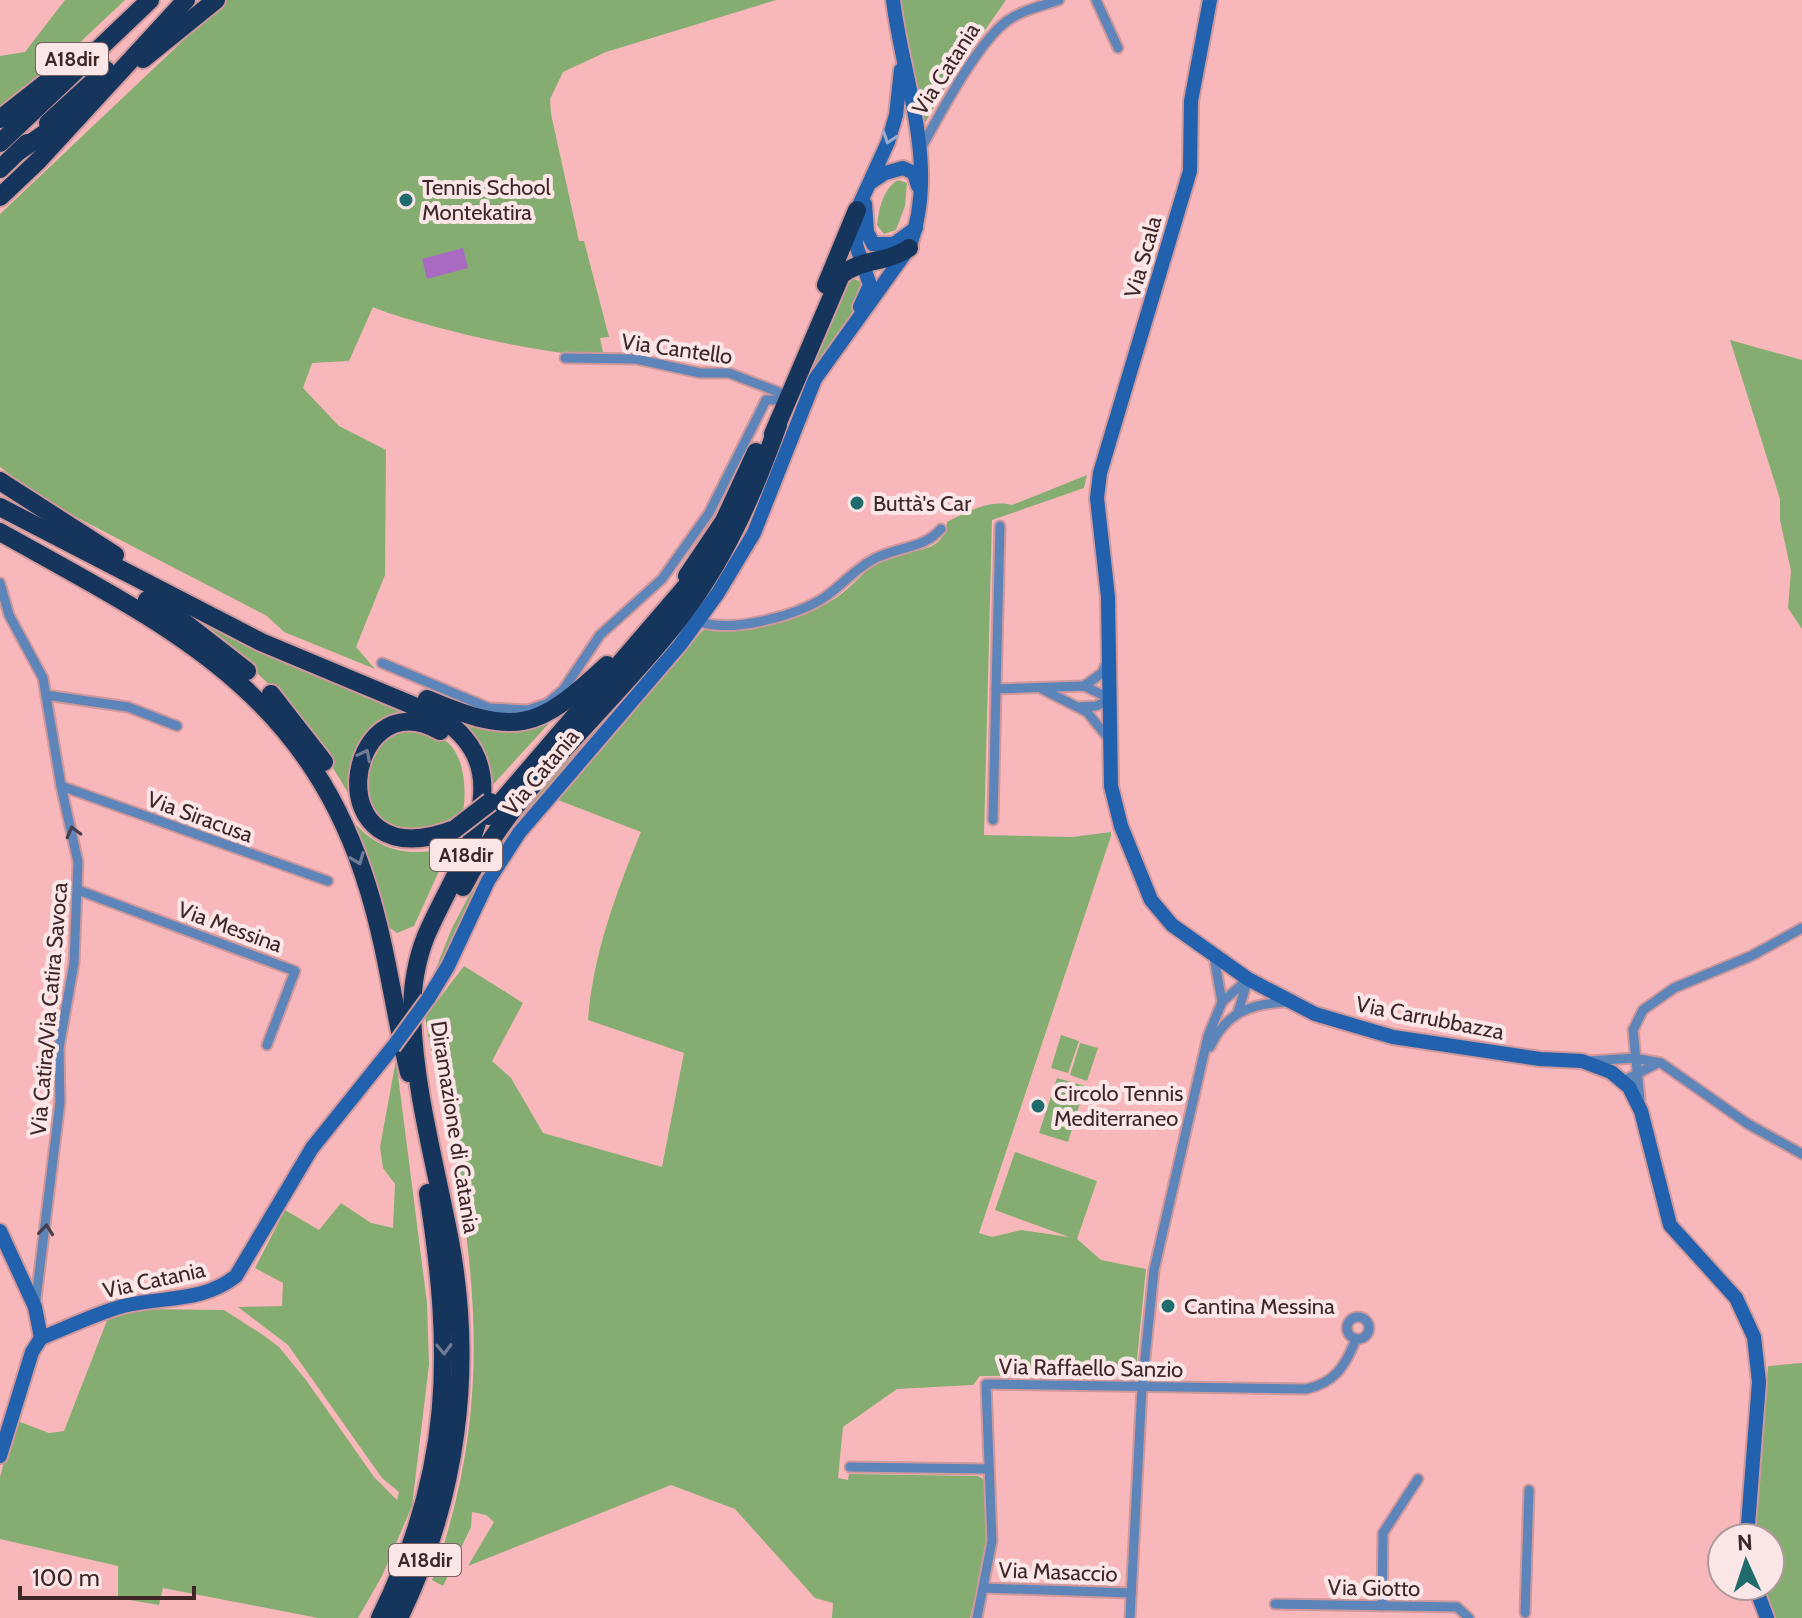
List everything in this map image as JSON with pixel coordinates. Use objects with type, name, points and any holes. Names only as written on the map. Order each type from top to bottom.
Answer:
[{"type":"highway","points":[[0,197],[38,161],[79,92],[147,0]]},
{"type":"highway","name":"A18dir","points":[[0,119],[113,22],[147,0]]},
{"type":"highway","points":[[0,169],[79,92],[183,0]]},
{"type":"highway","points":[[0,143],[216,0]]},
{"type":"highway","points":[[490,809],[679,588],[724,521],[857,210]]},
{"type":"highway","points":[[451,1243],[446,1187],[419,1015],[431,956],[470,874],[499,828],[674,625],[701,588],[756,486],[841,275],[862,263],[895,258],[909,248]]},
{"type":"highway","points":[[0,522],[163,609],[235,661],[293,718],[355,817],[374,836],[394,846],[420,849],[456,833],[490,809],[701,569],[740,505],[778,425]]},
{"type":"highway","points":[[0,481],[45,513],[214,617]]},
{"type":"highway","name":"Diramazione di Catania","points":[[0,507],[261,642],[438,716],[459,732],[474,754],[481,779],[480,816],[469,849],[425,938],[413,996],[420,1080],[451,1243],[461,1370],[457,1439],[435,1534],[399,1618]]},
{"type":"highway","name":"Diramazione di Catania","points":[[0,532],[157,620],[226,670],[283,727],[317,775],[343,823],[375,910],[410,1078],[436,1241],[445,1387],[428,1495],[409,1557],[380,1618]]},
{"type":"highway","points":[[0,545],[196,657],[226,670]]},
{"type":"highway","points":[[83,551],[153,578],[274,636],[484,720],[533,720],[557,710],[635,639]]},
{"type":"highway","points":[[410,1078],[404,1008],[408,964],[426,910],[462,832],[470,791],[462,756],[450,739],[432,726],[403,722],[376,737],[363,753],[358,772],[361,804],[373,823],[388,834],[411,840],[456,833]]},
{"type":"main road","name":"Via Catania","points":[[41,1338],[125,1306],[205,1294],[221,1288],[236,1276],[312,1148],[428,999],[448,966],[488,881],[519,833],[698,621],[754,533],[807,398],[833,352],[862,319],[909,248],[917,223],[923,194],[920,150],[893,0]]},
{"type":"main road","name":"Via Scala","points":[[1098,522],[1100,473],[1190,171],[1191,101],[1210,0]]},
{"type":"main road","points":[[833,352],[869,292],[856,245],[857,210],[896,115],[901,74],[899,33]]},
{"type":"main road","points":[[897,168],[909,169],[917,185],[917,223],[894,244],[873,244],[867,232],[867,188],[897,168]]},
{"type":"main road","name":"Via Carrubbazza","points":[[1098,522],[1108,597],[1110,741],[1116,806],[1151,900],[1172,925],[1248,979],[1288,1002],[1332,1021],[1393,1037],[1527,1057],[1582,1061],[1600,1066],[1623,1081]]},
{"type":"main road","points":[[1623,1081],[1641,1111],[1670,1225],[1736,1298],[1754,1337],[1759,1382],[1748,1522]]},
{"type":"main road","points":[[0,1231],[35,1307],[41,1338],[32,1352],[0,1456]]},
{"type":"street","name":"Via Catania","points":[[920,150],[956,87],[999,28],[1017,15],[1059,0]]},
{"type":"street","points":[[1096,0],[1118,48]]},
{"type":"street","name":"Via Cantello","points":[[565,358],[636,359],[700,373],[729,373],[779,397]]},
{"type":"street","name":"Via Catania","points":[[382,663],[465,701],[489,708],[528,710],[548,703],[563,690],[600,635],[662,579],[709,513],[766,400],[779,397]]},
{"type":"street","points":[[993,820],[1000,526]]},
{"type":"street","points":[[698,621],[719,627],[774,618],[804,609],[866,563],[921,545],[941,529]]},
{"type":"street","name":"Via Catira/Via Catira Savoca","points":[[0,583],[9,615],[37,666],[46,695],[61,786],[77,848],[74,963],[59,1048],[60,1102],[35,1307]]},
{"type":"street","points":[[1084,686],[1102,673],[1110,655]]},
{"type":"street","points":[[996,689],[1084,686],[1111,699]]},
{"type":"street","points":[[1042,689],[1079,707],[1097,720],[1110,741]]},
{"type":"street","points":[[46,695],[128,707],[177,726]]},
{"type":"street","points":[[1079,707],[1096,706],[1111,699]]},
{"type":"street","name":"Via Siracusa","points":[[61,786],[328,881]]},
{"type":"street","name":"Via Messina","points":[[78,890],[295,971],[267,1045]]},
{"type":"street","points":[[1641,1111],[1633,1030],[1643,1010],[1656,999],[1751,956],[1802,928]]},
{"type":"street","points":[[1213,954],[1220,978],[1222,1002]]},
{"type":"street","points":[[1130,1618],[1142,1387],[1154,1270],[1206,1057],[1208,1036],[1222,1002],[1248,979]]},
{"type":"street","points":[[1238,1012],[1248,979]]},
{"type":"street","points":[[1206,1057],[1216,1035],[1238,1012],[1251,1006],[1288,1002]]},
{"type":"street","points":[[1634,1058],[1623,1074],[1623,1081],[1661,1063]]},
{"type":"street","points":[[1582,1061],[1634,1058],[1661,1063],[1748,1124],[1802,1154]]},
{"type":"street","name":"Via Raffaello Sanzio","points":[[977,1618],[992,1541],[986,1384],[1319,1387],[1338,1374],[1356,1339]]},
{"type":"street","points":[[850,1467],[988,1469]]},
{"type":"street","points":[[1382,1606],[1383,1533],[1418,1479]]},
{"type":"street","points":[[1524,1616],[1529,1490]]},
{"type":"street","name":"Via Masaccio","points":[[984,1588],[1131,1593]]},
{"type":"street","name":"Via Giotto","points":[[1275,1604],[1457,1607],[1469,1618]]},
{"type":"green space","points":[[65,0],[125,0],[39,81],[0,112],[0,56],[25,52]]},
{"type":"green space","points":[[226,0],[776,0],[606,52],[563,72],[550,99],[551,114],[579,241],[584,241],[609,337],[600,338],[603,352],[560,353],[490,340],[373,307],[349,361],[312,363],[303,388],[339,426],[386,450],[385,575],[356,647],[375,669],[284,632],[267,616],[49,503],[0,467],[0,214]]},
{"type":"green space","points":[[901,0],[1006,0],[946,86],[922,128]]},
{"type":"green space","points":[[898,180],[907,183],[905,206],[896,230],[884,234],[877,225],[881,206],[885,194]]},
{"type":"green space","points":[[854,279],[864,283],[864,295],[809,378],[753,520],[702,608],[508,837],[431,981],[452,928],[492,852],[532,796],[684,622],[785,421],[844,284]]},
{"type":"green space","points":[[1730,340],[1802,360],[1802,629],[1788,608],[1791,571],[1780,520],[1780,499]]},
{"type":"green space","points":[[1087,475],[1084,488],[992,520],[984,835],[1072,837],[1111,832],[1111,836],[979,1233],[992,1237],[1021,1230],[1069,1237],[995,1210],[1015,1152],[1097,1181],[1077,1239],[1101,1260],[1146,1269],[1135,1379],[1104,1375],[980,1376],[973,1385],[897,1389],[843,1427],[838,1478],[848,1480],[849,1474],[978,1476],[985,1480],[986,1553],[970,1618],[832,1618],[833,1603],[815,1598],[735,1509],[671,1485],[468,1566],[494,1522],[486,1515],[472,1512],[471,1527],[443,1586],[432,1580],[460,1483],[468,1437],[474,1344],[468,1247],[461,1196],[425,1017],[464,966],[523,1003],[492,1061],[511,1078],[543,1133],[662,1167],[684,1053],[588,1020],[600,948],[641,832],[558,800],[704,629],[756,626],[811,611],[840,595],[883,559],[922,550],[939,541],[947,522],[962,514],[987,505],[1012,505]]},
{"type":"green space","points":[[149,592],[427,717],[357,753],[351,780],[354,803],[308,730],[280,696],[225,646]]},
{"type":"green space","points":[[447,712],[552,720],[489,789],[475,738]]},
{"type":"green space","points":[[401,729],[439,737],[454,750],[464,781],[463,812],[425,827],[411,828],[386,822],[376,813],[364,789],[367,768],[374,745]]},
{"type":"green space","points":[[351,819],[372,839],[396,850],[421,852],[450,847],[414,926],[397,933],[386,925]]},
{"type":"green space","points":[[1061,1035],[1079,1041],[1068,1073],[1051,1068]]},
{"type":"green space","points":[[1080,1043],[1098,1048],[1087,1081],[1070,1075]]},
{"type":"green space","points":[[396,1060],[427,1303],[429,1365],[412,1506],[382,1576],[358,1618],[318,1618],[163,1588],[159,1605],[118,1598],[118,1566],[0,1539],[0,1477],[15,1420],[49,1433],[64,1431],[108,1318],[139,1309],[224,1310],[263,1335],[279,1347],[306,1380],[374,1477],[397,1500],[399,1492],[382,1478],[288,1345],[238,1307],[282,1306],[283,1283],[255,1268],[285,1210],[319,1230],[341,1203],[371,1223],[393,1228],[395,1184],[383,1168],[380,1147]]},
{"type":"green space","points":[[1057,1078],[1085,1086],[1068,1142],[1039,1133]]},
{"type":"green space","points":[[1802,1363],[1802,1618],[1776,1618],[1770,1602],[1786,1602],[1786,1522],[1756,1522],[1768,1366]]},
{"type":"shaded area","points":[[463,248],[468,268],[427,279],[422,259]]},
{"type":"place","name":"Tennis School Montekatira","points":[[406,200]]},
{"type":"place","name":"Buttà's Car","points":[[857,503]]},
{"type":"place","name":"Circolo Tennis Mediterraneo","points":[[1038,1106]]},
{"type":"place","name":"Cantina Messina","points":[[1168,1306]]}]
